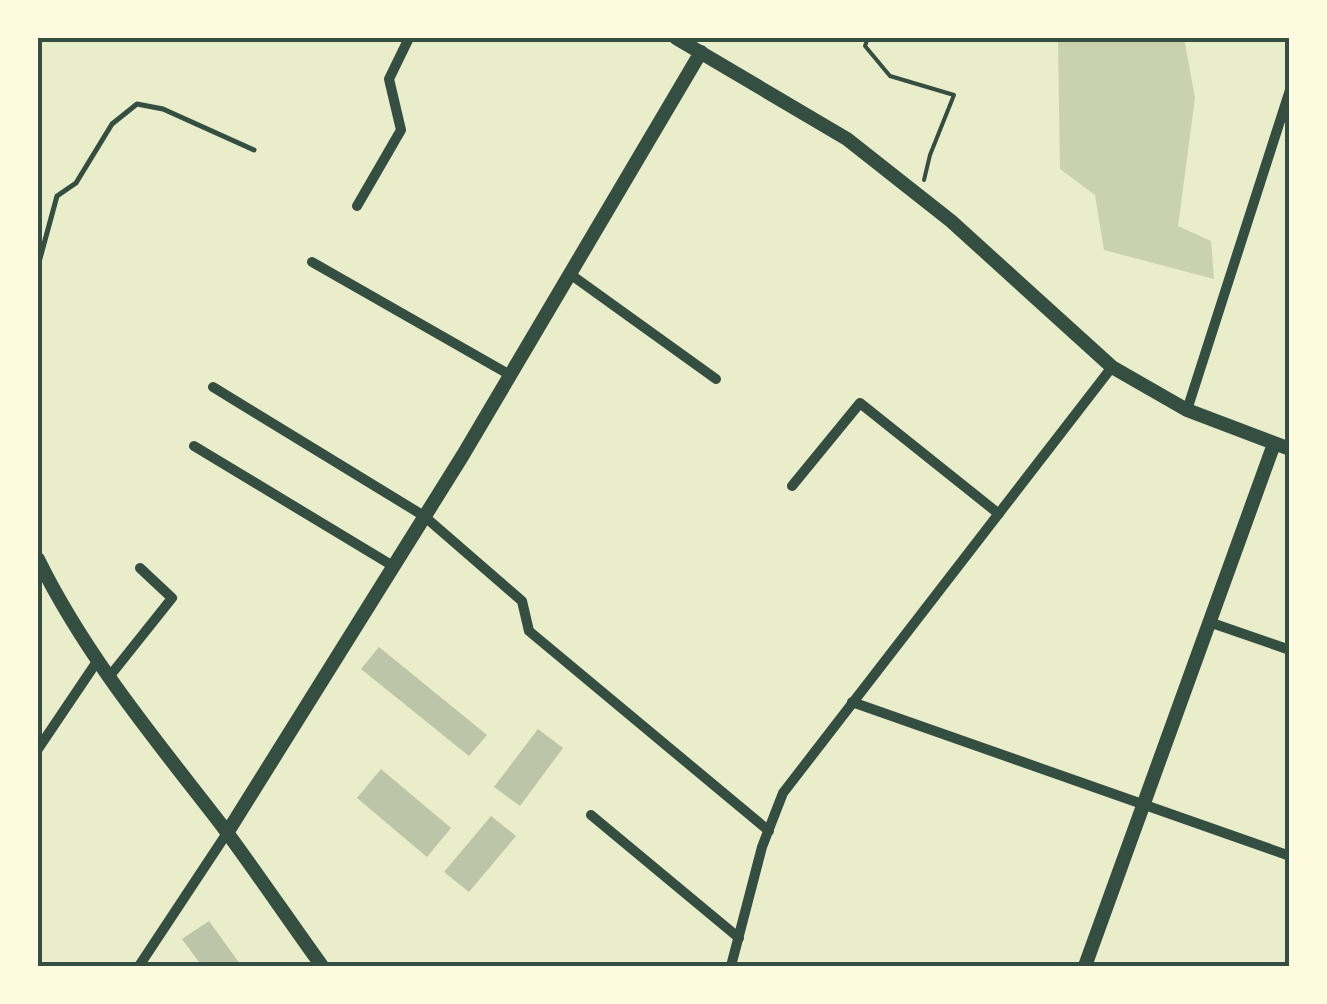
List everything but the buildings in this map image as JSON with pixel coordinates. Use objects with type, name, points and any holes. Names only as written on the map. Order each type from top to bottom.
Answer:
[{"type":"street","points":[[356,206],[401,130],[389,80],[409,38]]},
{"type":"street","points":[[676,38],[847,139],[920,197],[1112,368],[1187,410],[1290,449]]},
{"type":"street","points":[[139,966],[227,833],[424,516],[701,52]]},
{"type":"street","points":[[1187,410],[1290,90]]},
{"type":"street","points":[[312,262],[510,374]]},
{"type":"street","points":[[570,274],[716,379]]},
{"type":"street","points":[[731,966],[783,793],[1112,368]]},
{"type":"street","points":[[213,386],[424,516],[522,601],[529,631],[769,830]]},
{"type":"street","points":[[792,486],[860,403],[999,514]]},
{"type":"street","points":[[1085,966],[1274,444]]},
{"type":"street","points":[[194,446],[392,566]]},
{"type":"street","points":[[38,560],[53,592],[108,678],[227,833],[322,966]]},
{"type":"street","points":[[108,678],[172,598],[140,568]]},
{"type":"street","points":[[1209,622],[1290,650]]},
{"type":"street","points":[[38,749],[98,660]]},
{"type":"street","points":[[852,702],[1290,856]]},
{"type":"street","points":[[591,814],[739,938]]},
{"type":"lane","points":[[38,266],[57,196],[76,183],[112,124],[138,104],[164,109],[254,150]]},
{"type":"path","points":[[868,38],[865,46],[890,76],[954,95],[930,154],[920,197]]},
{"type":"green space","points":[[1058,38],[1184,38],[1195,98],[1178,226],[1211,241],[1214,279],[1104,250],[1095,195],[1060,169]]}]
